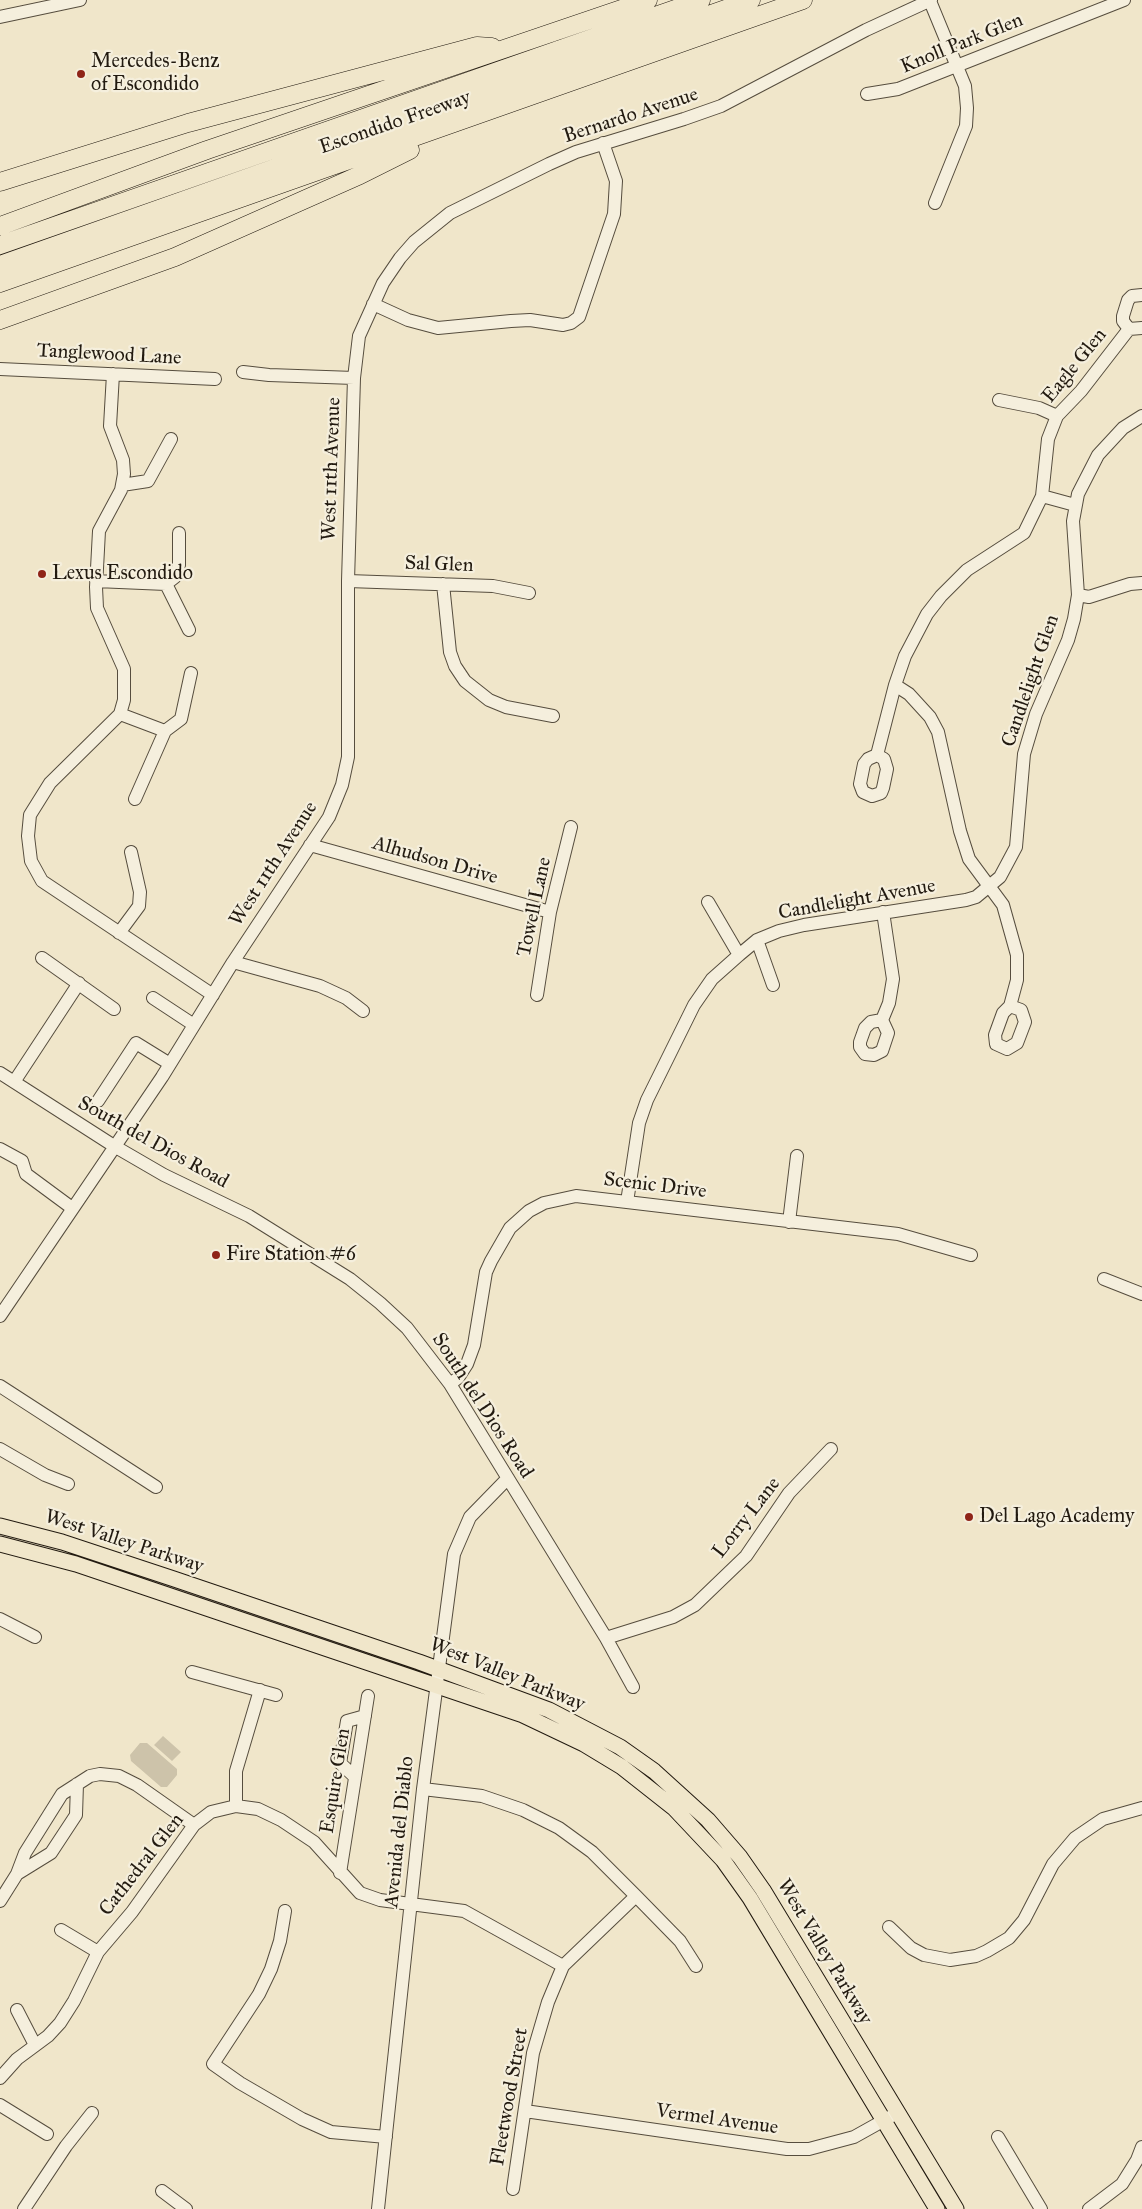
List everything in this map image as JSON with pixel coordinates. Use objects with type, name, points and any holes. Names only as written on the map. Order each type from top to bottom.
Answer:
[{"type":"highway","name":"Escondido Freeway","points":[[0,226],[207,150],[648,0]]},
{"type":"highway","points":[[0,245],[701,0]]},
{"type":"highway","points":[[0,265],[751,0]]},
{"type":"highway","name":"Escondido Freeway","points":[[0,283],[804,0]]},
{"type":"highway","points":[[0,182],[188,123],[477,46],[508,48]]},
{"type":"highway","points":[[0,320],[175,257],[360,175],[478,116]]},
{"type":"main road","name":"West Valley Parkway","points":[[0,1526],[62,1542],[147,1570],[550,1710],[582,1726],[647,1766],[708,1820],[740,1857],[763,1890],[891,2117],[937,2209]]},
{"type":"main road","name":"West Valley Parkway","points":[[0,1544],[76,1564],[523,1715],[584,1744],[622,1767],[680,1815],[723,1860],[750,1898],[891,2117],[956,2209]]},
{"type":"street","points":[[0,17],[80,0]]},
{"type":"street","points":[[930,0],[965,86],[966,126],[935,202]]},
{"type":"street","name":"Bernardo Avenue","points":[[373,304],[383,282],[400,258],[414,242],[450,213],[549,164],[603,143],[721,106],[866,30],[930,0]]},
{"type":"street","name":"Knoll Park Glen","points":[[867,94],[898,90],[1124,0]]},
{"type":"street","points":[[373,304],[408,320],[438,328],[530,320],[563,325],[571,323],[579,317],[614,214],[616,181],[603,143]]},
{"type":"street","name":"Eagle Glen","points":[[877,756],[894,685],[908,650],[927,614],[941,596],[967,570],[1024,533],[1042,496],[1048,439],[1057,416],[1136,328],[1123,321],[1128,300],[1136,295],[1142,295]]},
{"type":"street","name":"West 11th Avenue","points":[[0,1316],[170,1064],[233,962],[329,817],[342,785],[348,758],[348,582],[354,378],[359,336],[373,304]]},
{"type":"street","name":"Tanglewood Lane","points":[[0,369],[216,379]]},
{"type":"street","points":[[243,372],[269,375],[354,378]]},
{"type":"street","points":[[113,374],[110,426],[123,460],[124,474],[122,485],[99,531],[96,581],[97,608],[124,669],[124,700],[120,714],[50,783],[30,815],[28,836],[31,861],[42,882],[213,995]]},
{"type":"street","points":[[999,400],[1039,408],[1057,416]]},
{"type":"street","name":"Candlelight Glen","points":[[990,885],[1000,877],[1016,847],[1024,754],[1036,714],[1068,640],[1078,595],[1073,521],[1075,505],[1082,483],[1098,456],[1123,428],[1142,416]]},
{"type":"street","points":[[122,485],[148,481],[171,439]]},
{"type":"street","points":[[1042,496],[1075,505]]},
{"type":"street","points":[[96,581],[166,584],[175,577],[179,565],[179,533]]},
{"type":"street","name":"Sal Glen","points":[[348,582],[493,586],[530,593]]},
{"type":"street","points":[[1078,595],[1089,597],[1130,584],[1142,583]]},
{"type":"street","points":[[166,584],[189,630]]},
{"type":"street","points":[[442,584],[450,652],[465,681],[489,700],[506,707],[553,716]]},
{"type":"street","points":[[134,799],[165,731],[180,719],[191,673]]},
{"type":"street","points":[[894,685],[909,694],[930,717],[938,732],[969,859],[1003,905],[1017,955],[1018,980],[1010,1006]]},
{"type":"street","points":[[120,714],[165,731]]},
{"type":"street","name":"Towell Lane","points":[[536,995],[550,912],[571,827]]},
{"type":"street","name":"Alhudson Drive","points":[[310,845],[550,912]]},
{"type":"street","points":[[119,933],[139,906],[140,892],[131,852]]},
{"type":"street","name":"Candlelight Avenue","points":[[627,1202],[639,1124],[647,1100],[694,1005],[712,979],[739,955],[757,940],[779,931],[804,925],[966,900],[976,897],[990,885]]},
{"type":"street","points":[[708,902],[739,955]]},
{"type":"street","points":[[882,1020],[893,979],[883,912]]},
{"type":"street","points":[[757,940],[773,985]]},
{"type":"street","points":[[42,958],[114,1009]]},
{"type":"street","points":[[233,962],[320,986],[346,998],[363,1011]]},
{"type":"street","points":[[14,1082],[79,983]]},
{"type":"street","points":[[153,998],[194,1025]]},
{"type":"street","points":[[98,1101],[136,1043],[170,1064]]},
{"type":"street","name":"South del Dios Road","points":[[0,1073],[114,1146],[164,1175],[248,1216],[350,1279],[380,1302],[407,1328],[450,1384],[606,1638],[633,1687]]},
{"type":"street","points":[[0,1149],[22,1161],[26,1174],[72,1208]]},
{"type":"street","points":[[790,1222],[797,1156]]},
{"type":"street","name":"Scenic Drive","points":[[450,1384],[458,1378],[467,1364],[474,1345],[486,1272],[510,1228],[536,1207],[576,1196],[898,1234],[971,1255]]},
{"type":"street","points":[[1104,1279],[1142,1294]]},
{"type":"street","points":[[0,1386],[156,1487]]},
{"type":"street","points":[[0,1449],[45,1475],[68,1484]]},
{"type":"street","name":"Lorry Lane","points":[[606,1638],[673,1616],[694,1605],[746,1556],[789,1493],[831,1449]]},
{"type":"street","name":"Avenida del Diablo","points":[[378,2209],[423,1789],[454,1554],[458,1539],[470,1517],[508,1478]]},
{"type":"street","points":[[0,1619],[35,1637]]},
{"type":"street","points":[[192,1672],[276,1695]]},
{"type":"street","points":[[236,1806],[236,1770],[260,1690]]},
{"type":"street","name":"Esquire Glen","points":[[340,1873],[368,1696]]},
{"type":"street","points":[[0,1901],[17,1874],[25,1853],[62,1794],[90,1776],[100,1774],[119,1776],[137,1785],[194,1825]]},
{"type":"street","points":[[17,1874],[51,1852],[76,1815],[77,1784]]},
{"type":"street","points":[[423,1789],[482,1796],[524,1810],[559,1828],[592,1852],[636,1896],[680,1941],[696,1966]]},
{"type":"street","name":"Cathedral Glen","points":[[0,2078],[18,2058],[48,2036],[60,2023],[74,2001],[98,1952],[132,1912],[194,1825],[211,1812],[236,1806],[258,1809],[281,1820],[317,1845],[334,1863],[340,1873],[360,1893],[380,1900],[464,1910],[563,1966]]},
{"type":"street","points":[[889,1927],[911,1948],[924,1956],[950,1960],[987,1952],[1009,1938],[1024,1920],[1053,1864],[1075,1838],[1103,1819],[1142,1808]]},
{"type":"street","name":"Fleetwood Street","points":[[513,2189],[533,2053],[548,2002],[563,1966],[636,1896]]},
{"type":"street","points":[[285,1911],[280,1941],[272,1969],[260,1994],[213,2064],[302,2119],[331,2132],[386,2137]]},
{"type":"street","points":[[61,1930],[98,1952]]},
{"type":"street","points":[[17,2010],[35,2045]]},
{"type":"street","points":[[0,2105],[47,2134]]},
{"type":"street","name":"Vermel Avenue","points":[[525,2110],[787,2149],[809,2149],[854,2137],[891,2117]]},
{"type":"street","points":[[24,2209],[66,2146],[92,2113]]},
{"type":"street","points":[[998,2137],[1041,2209]]},
{"type":"street","points":[[1089,2209],[1122,2184],[1140,2161],[1142,2147]]},
{"type":"street","points":[[162,2191],[186,2209]]},
{"type":"shaded area","points":[[163,1736],[181,1752],[172,1761],[154,1745]]},
{"type":"shaded area","points":[[140,1743],[147,1743],[177,1769],[177,1775],[167,1787],[161,1787],[131,1761],[130,1755]]},
{"type":"place","name":"Mercedes-Benz of Escondido","points":[[81,74]]},
{"type":"place","name":"Lexus Escondido","points":[[42,574]]},
{"type":"place","name":"Fire Station #6","points":[[216,1255]]},
{"type":"place","name":"Del Lago Academy","points":[[969,1517]]}]
